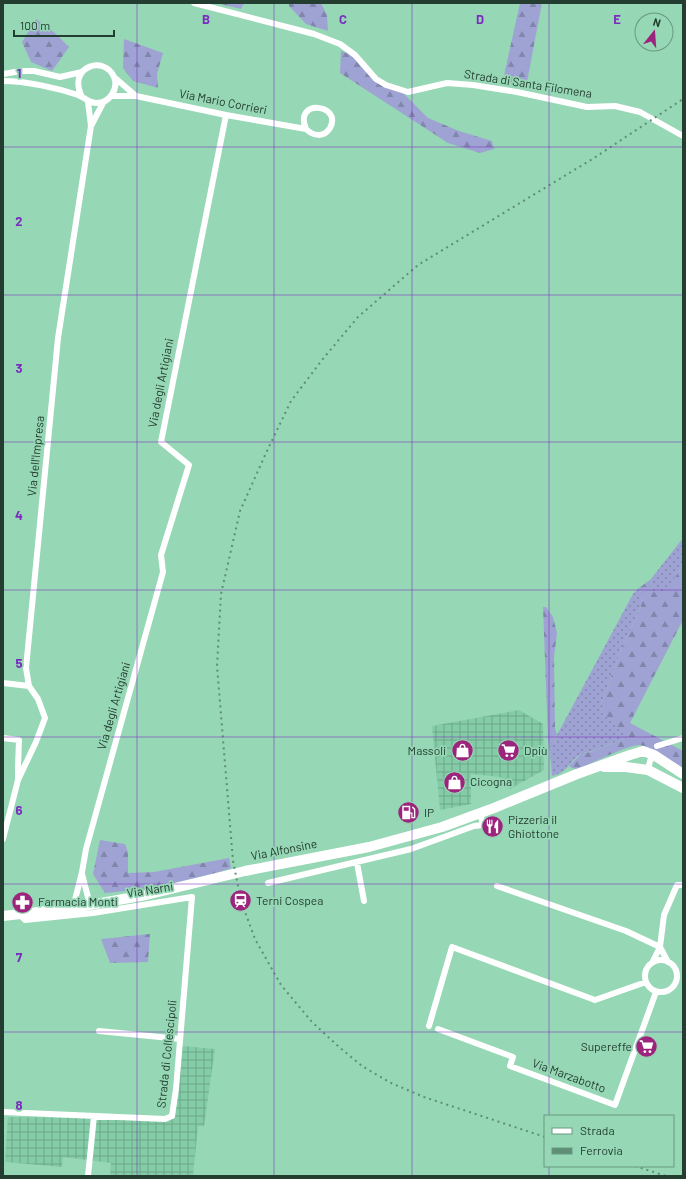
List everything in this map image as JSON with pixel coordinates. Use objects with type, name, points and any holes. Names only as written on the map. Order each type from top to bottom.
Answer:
[{"type":"main road","name":"Via Alfonsine","points":[[90,905],[369,846],[442,827],[596,767],[630,755],[655,751]]},
{"type":"main road","points":[[655,751],[683,774]]},
{"type":"main road","name":"Via Alfonsine","points":[[596,767],[626,766],[648,770],[683,788]]},
{"type":"main road","name":"Via Narni","points":[[3,916],[90,905]]},
{"type":"street","name":"Strada di Santa Filomena","points":[[194,3],[314,34],[340,44],[355,55],[376,79],[386,86],[408,92],[447,84],[473,85],[517,92],[587,107],[615,106],[640,112],[683,136]]},
{"type":"street","name":"Via Mario Corrieri","points":[[3,74],[21,71],[34,71],[60,77],[82,72],[90,66],[100,65],[109,69],[114,77],[136,96]]},
{"type":"street","points":[[34,71],[32,81],[34,85]]},
{"type":"street","points":[[82,72],[78,80],[78,88],[81,95],[88,102],[103,103],[112,96],[116,87],[114,77]]},
{"type":"street","points":[[3,81],[15,81],[81,95]]},
{"type":"street","name":"Via Mario Corrieri","points":[[112,96],[136,96],[226,115],[306,129],[317,135],[323,134],[331,125],[332,119],[329,113],[318,107],[312,108],[304,117],[306,129]]},
{"type":"street","name":"Via dell'Impresa","points":[[18,780],[36,742],[45,718],[38,699],[29,686],[26,668],[58,338],[91,126],[88,102]]},
{"type":"street","name":"Via dell'Impresa","points":[[91,126],[103,103]]},
{"type":"street","name":"Via degli Artigiani","points":[[73,908],[86,849],[163,572],[161,555],[189,465],[161,442],[226,115]]},
{"type":"street","points":[[3,683],[29,686]]},
{"type":"street","points":[[3,738],[19,740],[18,780],[3,839]]},
{"type":"street","points":[[648,770],[650,761],[655,751],[683,738]]},
{"type":"street","points":[[268,884],[357,863],[411,848],[474,826],[483,825],[480,813]]},
{"type":"street","points":[[357,863],[364,901]]},
{"type":"street","name":"Via degli Artigiani","points":[[82,872],[90,905]]},
{"type":"street","points":[[675,967],[680,980],[671,989],[656,992],[652,990],[646,982],[645,972],[652,963],[660,947],[664,915],[677,885],[683,885]]},
{"type":"street","points":[[497,886],[626,931],[660,947],[668,962]]},
{"type":"street","name":"Via Narni","points":[[19,914],[25,920],[94,913],[192,897]]},
{"type":"street","name":"Strada di Collescipoli","points":[[3,1112],[165,1119],[172,1116],[174,1109],[192,897]]},
{"type":"street","points":[[429,1026],[452,947],[595,1000],[646,982]]},
{"type":"street","points":[[652,963],[662,960],[683,971]]},
{"type":"street","name":"Via Marzabotto","points":[[438,1029],[513,1056],[510,1066],[615,1105],[656,992]]},
{"type":"street","name":"Strada di Collescipoli","points":[[99,1031],[180,1039]]},
{"type":"street","points":[[88,1176],[94,1116]]},
{"type":"shaded area","points":[[519,710],[543,724],[544,770],[510,789],[500,777],[471,774],[471,804],[440,810],[432,726]]},
{"type":"shaded area","points":[[182,1046],[215,1049],[204,1126],[198,1126],[193,1176],[110,1176],[111,1163],[63,1157],[62,1167],[5,1162],[8,1117],[175,1119]]},
{"type":"green space","points":[[217,3],[244,3],[241,9]]},
{"type":"green space","points":[[289,3],[321,3],[327,15],[328,31],[306,24],[289,6]]},
{"type":"green space","points":[[520,3],[542,3],[526,87],[503,80]]},
{"type":"green space","points":[[36,19],[55,33],[69,47],[52,71],[31,62],[22,42]]},
{"type":"green space","points":[[124,39],[163,53],[157,74],[158,88],[133,81],[123,68]]},
{"type":"green space","points":[[341,51],[352,55],[371,73],[402,92],[428,118],[459,131],[492,141],[494,149],[480,153],[448,143],[340,73]]},
{"type":"green space","points":[[683,538],[683,565],[663,594],[652,592],[650,589],[651,579]]},
{"type":"green space","points":[[683,565],[683,620],[630,723],[683,751],[683,771],[655,752],[640,745],[618,751],[578,769],[572,768],[569,766],[582,753],[591,752],[628,737],[602,713],[600,707],[619,655],[641,606],[642,595],[639,588],[651,579],[650,589],[675,577]]},
{"type":"green space","points":[[639,588],[642,595],[641,606],[619,655],[600,707],[602,713],[629,737],[581,754],[565,770],[552,776],[550,752],[557,735],[633,594]]},
{"type":"green space","points":[[543,607],[546,607],[553,617],[557,633],[554,657],[555,728],[557,735],[550,752],[548,739]]},
{"type":"green space","points":[[100,840],[125,844],[128,852],[128,873],[154,872],[229,858],[231,868],[213,874],[148,889],[105,893],[93,874]]},
{"type":"green space","points":[[150,934],[148,962],[110,963],[101,939]]},
{"type":"railway","points":[[544,1137],[424,1097],[391,1083],[362,1066],[339,1047],[312,1022],[281,985],[255,939],[241,901],[233,861],[217,666],[221,594],[240,511],[291,401],[322,360],[358,317],[418,265],[594,158],[683,99]]},
{"type":"railway","points":[[638,1167],[666,1176]]},
{"type":"place","name":"Massoli","points":[[462,751]]},
{"type":"place","name":"Dpiù","points":[[508,751]]},
{"type":"place","name":"Cicogna","points":[[454,782]]},
{"type":"place","name":"IP","points":[[408,813]]},
{"type":"place","name":"Pizzeria il Ghiottone","points":[[492,827]]},
{"type":"place","name":"Terni Cospea","points":[[241,901]]},
{"type":"place","name":"Farmacia Monti","points":[[22,902]]},
{"type":"place","name":"Supereffe","points":[[647,1047]]}]
